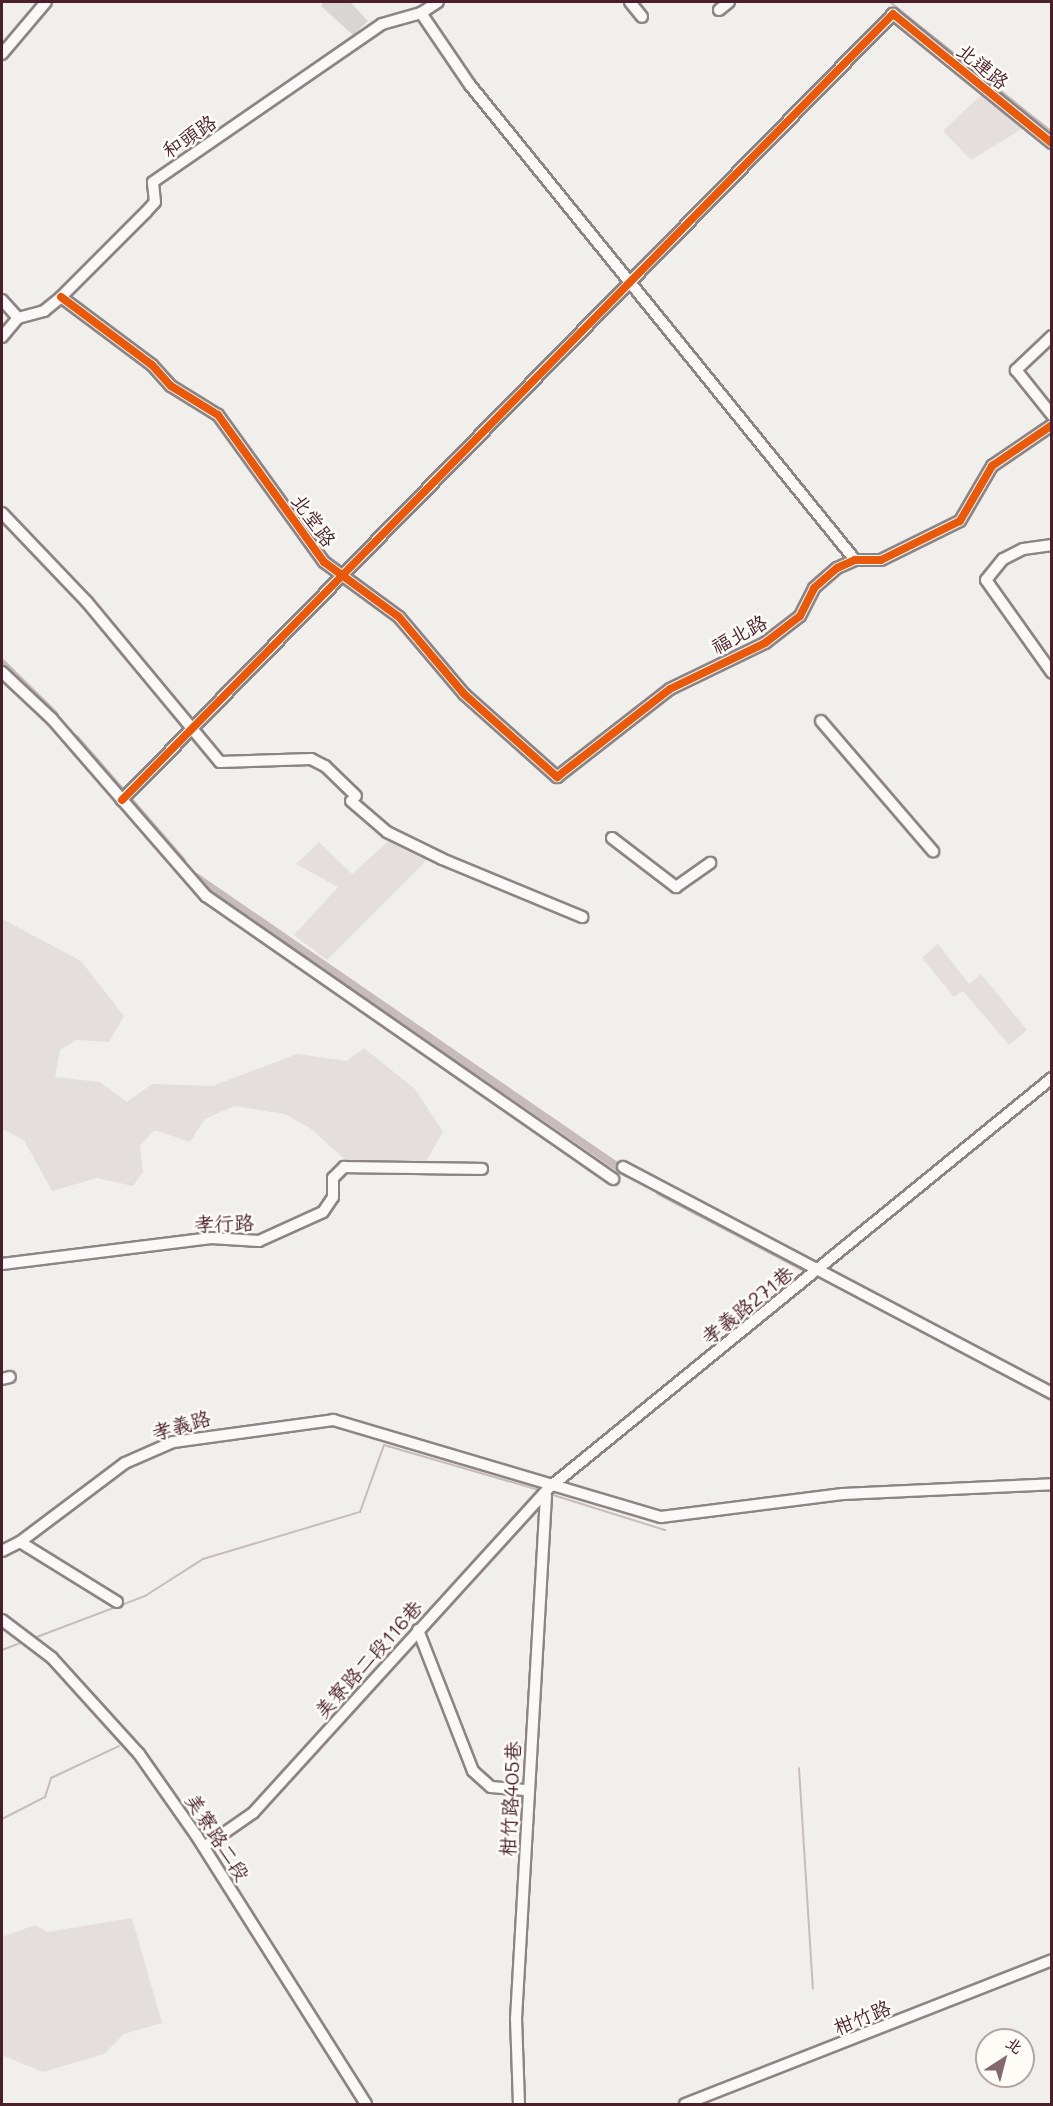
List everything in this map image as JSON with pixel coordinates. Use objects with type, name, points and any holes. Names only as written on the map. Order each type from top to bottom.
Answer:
[{"type":"street","points":[[2,54],[46,2]]},
{"type":"street","name":"和頭路","points":[[18,318],[44,311],[61,297],[155,202],[153,182],[382,24],[421,13],[438,2]]},
{"type":"street","points":[[630,2],[642,17]]},
{"type":"street","points":[[719,10],[729,2]]},
{"type":"street","points":[[421,13],[470,85],[855,560]]},
{"type":"street","name":"北連路","points":[[630,282],[893,14],[1052,143]]},
{"type":"street","points":[[122,800],[630,282]]},
{"type":"street","name":"北堂路","points":[[61,297],[152,365],[171,386],[218,415],[324,562],[399,617],[464,694],[549,774],[557,777],[568,772],[598,748]]},
{"type":"street","points":[[2,300],[18,318],[2,337]]},
{"type":"street","points":[[1052,336],[1016,370],[1052,415]]},
{"type":"street","name":"福北路","points":[[598,748],[670,689],[765,644],[800,616],[825,576],[855,560],[881,560],[960,521],[992,466],[1052,425]]},
{"type":"street","points":[[2,513],[87,602],[220,762],[311,759],[325,766],[387,832],[442,860],[582,917]]},
{"type":"street","points":[[1052,545],[1023,549],[1003,559],[986,580],[1052,673]]},
{"type":"street","points":[[2,672],[52,719],[206,896],[613,1179]]},
{"type":"street","points":[[821,721],[933,851]]},
{"type":"street","points":[[612,838],[676,887],[710,863]]},
{"type":"street","name":"孝義路271巷","points":[[548,1491],[1052,1078]]},
{"type":"street","name":"孝行路","points":[[2,1264],[26,1258],[85,1258],[211,1238],[259,1241],[323,1212],[333,1197],[333,1178],[344,1167],[482,1169]]},
{"type":"street","points":[[623,1167],[1052,1393]]},
{"type":"street","name":"孝義路","points":[[2,1551],[20,1542],[125,1463],[173,1442],[333,1420],[378,1432],[548,1491],[661,1517],[843,1494],[1052,1484]]},
{"type":"street","name":"美寮路二段116巷","points":[[204,1847],[253,1813],[418,1630],[548,1491]]},
{"type":"street","name":"柑竹路405巷","points":[[519,2104],[516,2019],[528,1790],[548,1491]]},
{"type":"street","points":[[20,1542],[117,1602]]},
{"type":"street","name":"美寮路二段","points":[[2,1620],[52,1659],[112,1721],[204,1847],[366,2104]]},
{"type":"street","points":[[418,1630],[473,1771],[491,1787],[528,1790]]},
{"type":"street","name":"柑竹路","points":[[685,2104],[1052,1960]]},
{"type":"shaded area","points":[[984,92],[1025,127],[971,160],[943,131]]},
{"type":"shaded area","points":[[392,838],[431,856],[327,960],[294,935],[338,887],[296,864],[319,842],[352,874]]},
{"type":"shaded area","points":[[2,919],[81,961],[124,1016],[109,1042],[76,1040],[60,1050],[55,1077],[100,1082],[127,1102],[152,1084],[213,1086],[297,1054],[347,1061],[364,1048],[415,1089],[443,1132],[426,1161],[348,1162],[310,1128],[285,1114],[234,1106],[205,1119],[190,1142],[154,1130],[140,1146],[143,1172],[133,1186],[97,1178],[52,1191],[24,1140],[2,1129]]},
{"type":"shaded area","points":[[938,944],[969,984],[981,974],[1027,1030],[1009,1045],[963,991],[954,997],[922,958]]},
{"type":"shaded area","points":[[132,1918],[162,2023],[124,2034],[104,2054],[43,2072],[2,2055],[2,1937],[35,1925],[47,1932]]},
{"type":"building","points":[[324,2],[350,2],[368,21],[353,35],[321,6]]},
{"type":"waterway","points":[[890,2],[1052,132]]},
{"type":"waterway","points":[[2,663],[54,714]]},
{"type":"waterway","points":[[76,739],[182,861]]},
{"type":"waterway","points":[[196,877],[628,1174]]},
{"type":"waterway","points":[[660,1192],[803,1267]]},
{"type":"waterway","points":[[906,1322],[1052,1401]]},
{"type":"waterway","points":[[34,1638],[145,1596],[203,1559],[360,1512],[384,1445],[542,1491]]},
{"type":"waterway","points":[[550,1494],[665,1530]]},
{"type":"waterway","points":[[2,1650],[23,1642]]},
{"type":"waterway","points":[[2,1819],[45,1797],[51,1778],[119,1746]]},
{"type":"waterway","points":[[799,1768],[813,1989]]},
{"type":"cycle path","points":[[122,800],[893,14],[1052,143]]},
{"type":"cycle path","points":[[61,297],[152,365],[171,386],[218,415],[324,562],[399,617],[464,694],[557,777],[670,689],[765,643],[800,616],[814,588],[837,568],[855,560],[881,560],[960,521],[992,466],[1052,425]]}]
